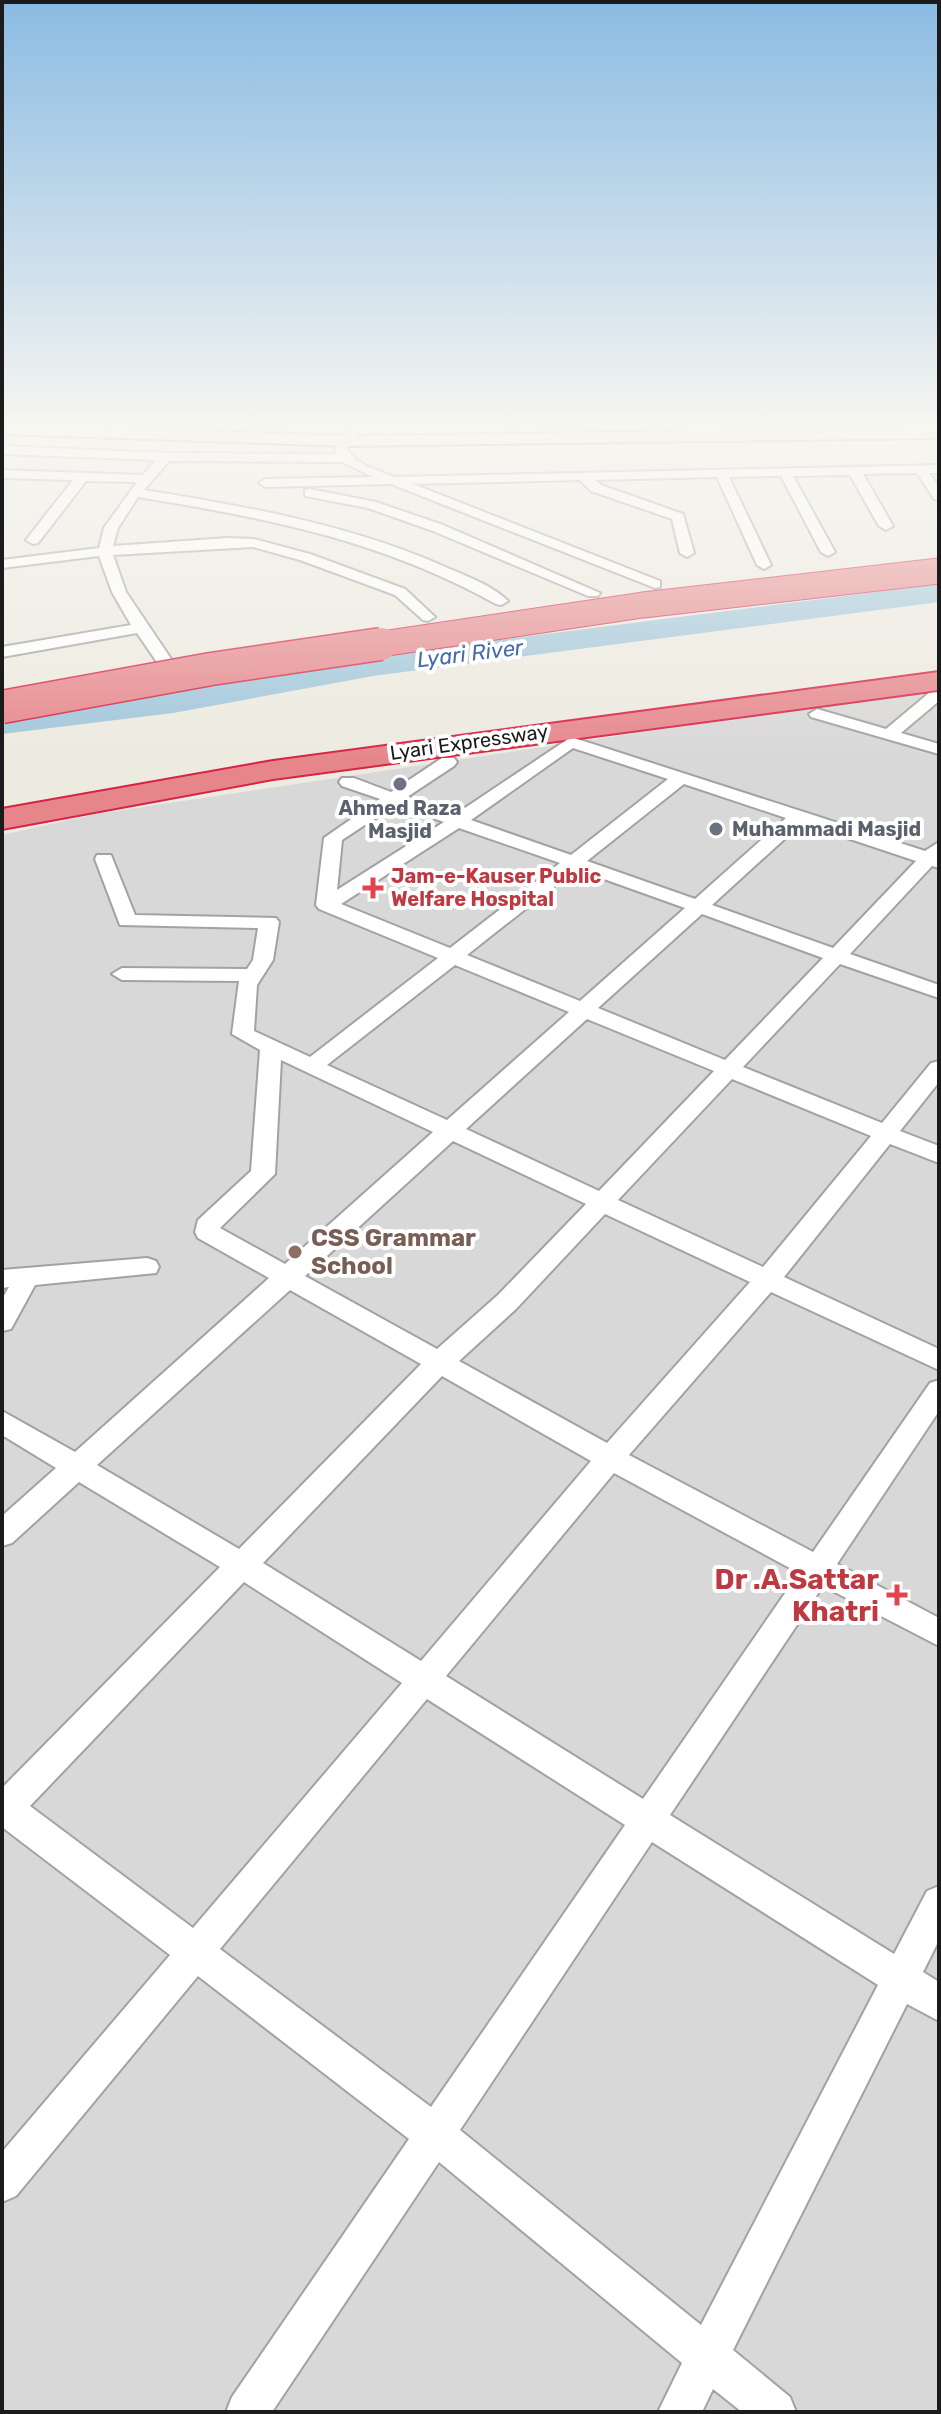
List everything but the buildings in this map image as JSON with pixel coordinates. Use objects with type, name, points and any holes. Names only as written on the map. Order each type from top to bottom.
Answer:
[{"type":"highway","points":[[2,707],[211,669],[627,607],[939,571]]},
{"type":"highway","name":"Lyari Expressway","points":[[2,819],[342,760],[937,689]]},
{"type":"street","points":[[33,540],[37,535]]},
{"type":"street","points":[[108,535],[105,551],[137,628],[165,660],[180,684]]},
{"type":"street","points":[[349,535],[465,579],[501,601]]},
{"type":"street","points":[[454,535],[593,593]]},
{"type":"street","points":[[528,535],[655,584]]},
{"type":"street","points":[[682,535],[687,553]]},
{"type":"street","points":[[750,535],[764,565]]},
{"type":"street","points":[[819,535],[828,552]]},
{"type":"street","points":[[2,564],[105,551],[227,542],[254,543],[305,557],[400,592],[428,617]]},
{"type":"street","points":[[2,652],[60,639],[137,628]]},
{"type":"street","points":[[888,735],[937,689]]},
{"type":"street","points":[[817,714],[939,749]]},
{"type":"street","points":[[326,905],[459,820],[571,742],[799,816],[936,856],[837,955],[507,1302],[439,1363],[3,1807],[436,2135],[775,2412]]},
{"type":"street","points":[[326,905],[333,838],[448,762]]},
{"type":"street","points":[[312,1066],[681,778]]},
{"type":"street","points":[[348,782],[939,992]]},
{"type":"street","points":[[2,1534],[799,816]]},
{"type":"street","points":[[104,859],[127,921],[269,922],[263,960],[247,985],[243,1034],[939,1360]]},
{"type":"street","points":[[326,905],[939,1155]]},
{"type":"street","points":[[122,974],[256,975]]},
{"type":"street","points":[[271,1047],[263,1174],[207,1226],[207,1232],[610,1458],[939,1633]]},
{"type":"street","points":[[2,2182],[610,1458],[767,1280],[939,1068]]},
{"type":"street","points":[[2,1322],[14,1278],[147,1267]]},
{"type":"street","points":[[247,2412],[939,1390]]},
{"type":"street","points":[[2,1422],[243,1566],[939,2003]]},
{"type":"street","points":[[679,2412],[939,1903]]},
{"type":"shaded area","points":[[939,691],[939,2412],[2,2412],[2,835],[96,814]]},
{"type":"waterway","name":"Lyari River","points":[[2,724],[173,703],[373,666],[939,593]]},
{"type":"place","name":"Ahmed Raza Masjid","points":[[400,784]]},
{"type":"place","name":"Muhammadi Masjid","points":[[716,829]]},
{"type":"place","name":"Jam-e-Kauser Public Welfare Hospital","points":[[373,888]]},
{"type":"place","name":"CSS Grammar School","points":[[295,1252]]},
{"type":"place","name":"Dr .A.Sattar Khatri","points":[[897,1595]]}]
